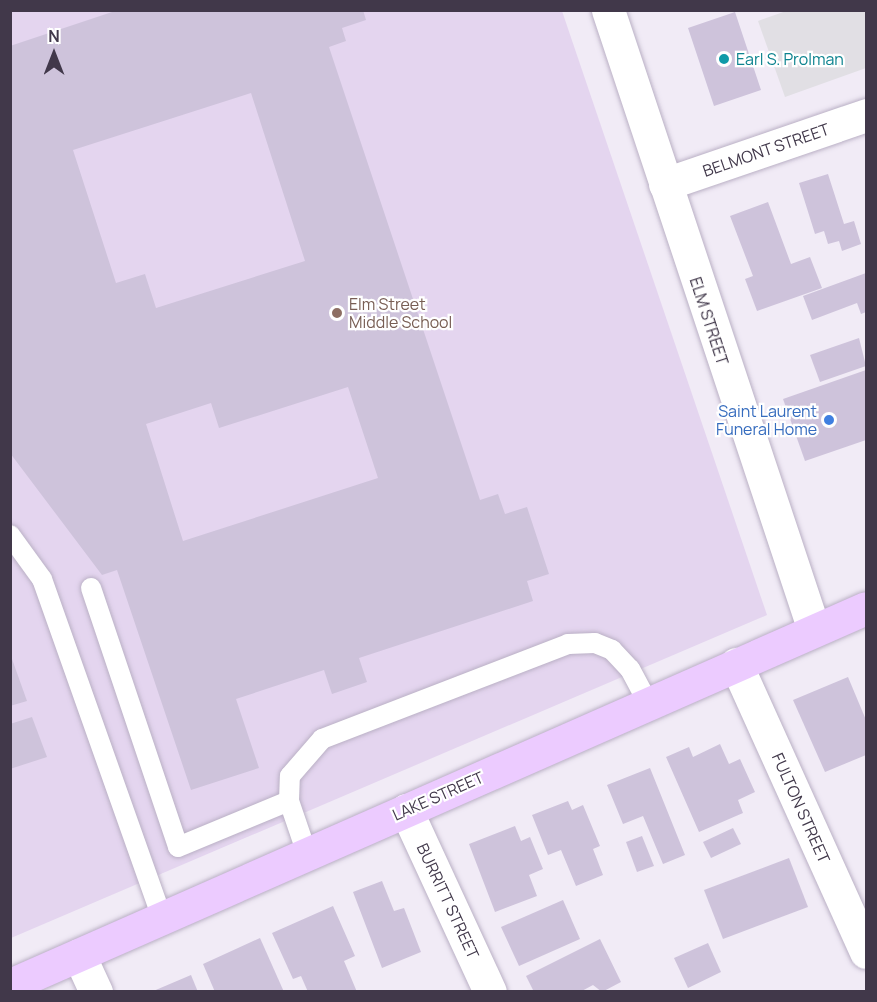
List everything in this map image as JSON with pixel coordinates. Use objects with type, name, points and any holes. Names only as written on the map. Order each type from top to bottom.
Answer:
[{"type":"street","name":"ELM STREET","points":[[608,10],[814,630]]},
{"type":"street","name":"BELMONT STREET","points":[[665,184],[867,115]]},
{"type":"street","name":"LAKE STREET","points":[[10,985],[867,608]]},
{"type":"street","name":"FULTON STREET","points":[[736,664],[867,952]]},
{"type":"street","name":"BURRITT STREET","points":[[406,810],[490,992]]},
{"type":"street","points":[[79,955],[96,992]]},
{"type":"lane","points":[[10,535],[42,579],[162,918]]},
{"type":"lane","points":[[91,588],[178,847],[289,801]]},
{"type":"lane","points":[[307,854],[289,801],[290,776],[322,740],[568,644],[595,643],[612,650],[630,669],[648,703]]},
{"type":"shaded area","points":[[789,10],[866,11],[866,68],[785,97],[758,21]]},
{"type":"shaded area","name":"Elm Street Middle School","points":[[11,11],[562,11],[767,615],[11,938]]},
{"type":"building","points":[[118,10],[363,10],[366,20],[342,28],[346,41],[329,47],[480,500],[498,494],[505,514],[527,507],[549,574],[527,581],[533,601],[359,658],[367,682],[332,694],[324,670],[236,699],[259,768],[191,790],[117,570],[102,575],[10,453],[10,46]],"holes":[[[251,93],[305,261],[156,308],[145,274],[116,283],[73,150]],[[348,387],[378,478],[183,541],[146,424],[211,403],[219,428]]]},
{"type":"building","name":"Earl S. Prolman","points":[[735,12],[761,90],[714,106],[688,28]]},
{"type":"building","points":[[828,174],[844,224],[854,221],[861,244],[842,251],[839,241],[828,244],[824,231],[815,234],[799,183]]},
{"type":"building","points":[[768,202],[791,264],[810,257],[822,288],[757,311],[745,279],[753,276],[730,216]]},
{"type":"building","points":[[866,273],[866,312],[861,314],[857,303],[812,320],[803,296]]},
{"type":"building","points":[[859,338],[866,366],[820,382],[810,355]]},
{"type":"building","name":"Saint Laurent Funeral Home","points":[[866,370],[866,440],[805,461],[783,399]]},
{"type":"building","points":[[12,659],[27,701],[10,706],[10,660]]},
{"type":"building","points":[[848,677],[866,720],[866,755],[825,772],[793,700]]},
{"type":"building","points":[[32,717],[47,757],[10,769],[10,724]]},
{"type":"building","points":[[720,744],[729,764],[740,759],[755,792],[738,800],[743,813],[699,832],[666,757],[689,747],[693,757]]},
{"type":"building","points":[[650,768],[685,855],[663,864],[643,816],[623,824],[607,785]]},
{"type":"building","points":[[568,801],[572,810],[583,805],[600,846],[593,849],[603,875],[576,886],[561,850],[548,855],[532,815]]},
{"type":"building","points":[[515,826],[521,841],[530,837],[543,869],[529,875],[537,896],[495,912],[469,844]]},
{"type":"building","points":[[733,828],[741,844],[711,858],[703,842]]},
{"type":"building","points":[[642,836],[654,866],[637,872],[626,842]]},
{"type":"building","points":[[789,858],[808,907],[723,939],[704,890]]},
{"type":"building","points":[[382,881],[394,911],[404,908],[421,952],[382,968],[353,892]]},
{"type":"building","points":[[563,900],[580,939],[519,966],[501,927]]},
{"type":"building","points":[[333,906],[355,956],[344,961],[357,992],[308,992],[301,976],[293,979],[272,933]]},
{"type":"building","points":[[260,938],[284,992],[215,992],[203,964]]},
{"type":"building","points":[[600,939],[621,982],[602,992],[593,985],[580,992],[534,992],[526,976]]},
{"type":"building","points":[[708,943],[721,972],[688,988],[674,958]]},
{"type":"building","points":[[191,975],[198,992],[151,992]]},
{"type":"place","name":"Earl S. Prolman","points":[[724,59]]},
{"type":"place","name":"Elm Street Middle School","points":[[337,313]]},
{"type":"place","name":"Saint Laurent Funeral Home","points":[[829,420]]}]
